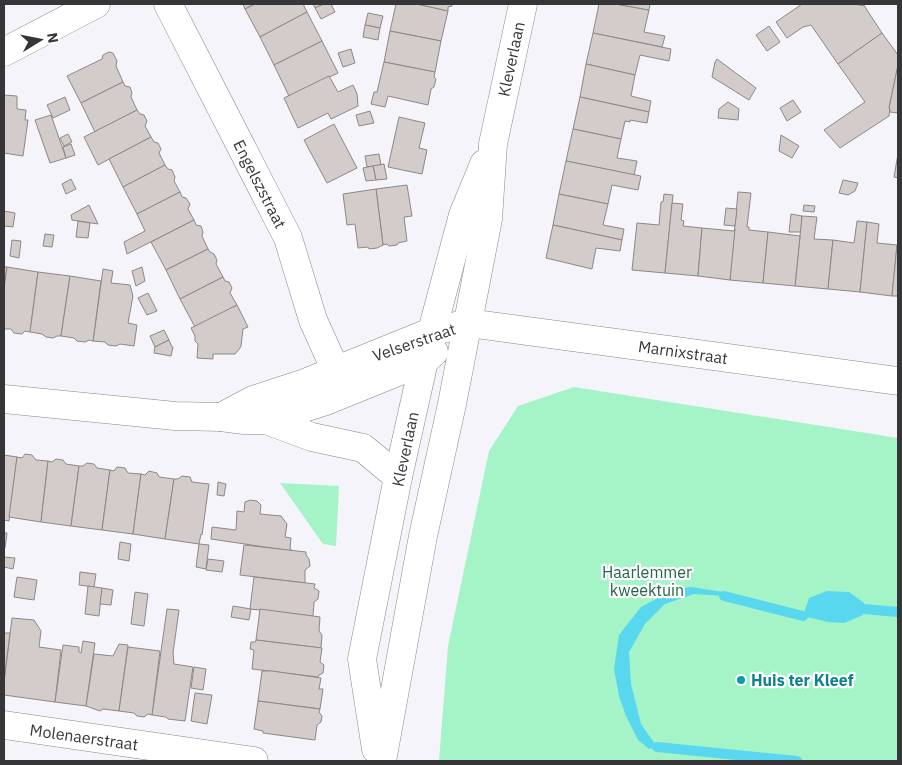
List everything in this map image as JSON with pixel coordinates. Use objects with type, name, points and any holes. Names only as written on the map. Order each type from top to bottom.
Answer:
[{"type":"street","points":[[4,52],[96,4]]},
{"type":"street","name":"Engelszstraat","points":[[168,4],[288,238],[313,320],[336,371]]},
{"type":"street","name":"Kleverlaan","points":[[380,761],[423,536],[452,404],[488,219],[493,144],[523,4]]},
{"type":"street","name":"Kleverlaan","points":[[380,761],[362,660],[398,477],[431,332],[463,215],[493,144]]},
{"type":"street","name":"Velserstraat","points":[[221,417],[253,400],[305,383],[431,332],[468,323]]},
{"type":"street","name":"Velserstraat","points":[[4,399],[174,416],[266,420],[323,402],[424,361],[468,323]]},
{"type":"street","name":"Marnixstraat","points":[[468,323],[898,382]]},
{"type":"street","points":[[266,420],[312,437],[363,448],[398,477]]},
{"type":"street","name":"Molenaerstraat","points":[[4,725],[254,761]]},
{"type":"green space","name":"Haarlemmer kweektuin","points":[[574,387],[898,438],[898,761],[439,761],[448,646],[489,451],[518,406]]},
{"type":"green space","points":[[280,483],[339,486],[336,546],[323,544]]},
{"type":"water","points":[[690,587],[724,592],[724,596],[694,594],[665,604],[645,624],[629,652],[631,684],[641,724],[657,747],[649,749],[638,740],[626,716],[619,696],[614,669],[619,635],[641,607],[673,590]]},
{"type":"water","points":[[827,591],[849,592],[864,603],[863,615],[844,623],[828,622],[803,616],[809,598]]},
{"type":"building","points":[[243,4],[255,4],[245,9]]},
{"type":"building","points":[[255,4],[303,4],[307,12],[260,37],[245,9]]},
{"type":"building","points":[[313,4],[324,4],[315,8]]},
{"type":"building","points":[[324,4],[331,4],[335,12],[321,19],[315,8]]},
{"type":"building","points":[[396,4],[417,4],[448,11],[441,41],[390,31]]},
{"type":"building","points":[[417,4],[452,4],[452,6],[448,7],[448,11]]},
{"type":"building","points":[[599,4],[616,4],[649,10],[644,32],[665,36],[662,47],[593,33]]},
{"type":"building","points":[[616,4],[650,4],[649,10]]},
{"type":"building","points":[[802,4],[854,4],[865,6],[882,33],[838,64],[811,25],[803,27],[787,38],[776,22]]},
{"type":"building","points":[[307,12],[322,41],[274,65],[260,37]]},
{"type":"building","points":[[368,13],[383,16],[380,28],[365,25]]},
{"type":"building","points":[[365,25],[380,28],[378,40],[363,37]]},
{"type":"building","points":[[769,26],[780,42],[767,51],[756,35]]},
{"type":"building","points":[[390,31],[441,41],[435,72],[384,62]]},
{"type":"building","points":[[593,33],[671,49],[669,61],[640,55],[635,75],[586,64]]},
{"type":"building","points":[[882,33],[898,55],[889,116],[840,148],[824,130],[865,102],[838,64]]},
{"type":"building","points":[[322,41],[338,73],[289,96],[274,65]]},
{"type":"building","points":[[351,49],[355,63],[343,67],[338,53]]},
{"type":"building","points":[[109,52],[113,53],[117,61],[116,66],[123,82],[81,103],[67,76],[102,59],[103,55]]},
{"type":"building","points":[[717,59],[756,88],[749,100],[712,77]]},
{"type":"building","points":[[384,62],[435,72],[434,77],[436,79],[434,87],[431,89],[428,105],[388,96],[385,107],[371,104],[374,92],[377,92]]},
{"type":"building","points":[[586,64],[635,75],[631,96],[651,101],[649,112],[580,97]]},
{"type":"building","points":[[898,65],[898,113],[890,112],[889,108]]},
{"type":"building","points":[[329,76],[338,92],[353,85],[357,94],[358,106],[331,119],[328,113],[298,128],[284,98]]},
{"type":"building","points":[[123,82],[125,86],[130,87],[131,97],[137,110],[95,132],[81,103]]},
{"type":"building","points":[[4,95],[17,96],[17,109],[26,110],[25,120],[28,120],[23,156],[4,153]]},
{"type":"building","points":[[65,97],[70,110],[53,118],[47,105]]},
{"type":"building","points":[[580,97],[649,112],[647,123],[625,121],[621,139],[573,129]]},
{"type":"building","points":[[793,100],[801,112],[787,121],[780,108]]},
{"type":"building","points":[[728,102],[739,109],[738,120],[718,118],[719,109]]},
{"type":"building","points":[[137,110],[140,114],[144,115],[147,121],[145,126],[151,137],[98,165],[84,137]]},
{"type":"building","points":[[370,111],[374,123],[359,126],[356,115]]},
{"type":"building","points":[[51,115],[66,158],[50,163],[35,120]]},
{"type":"building","points":[[399,117],[425,123],[419,148],[427,150],[422,174],[388,167]]},
{"type":"building","points":[[334,124],[357,168],[327,183],[304,140]]},
{"type":"building","points":[[573,129],[621,139],[617,158],[637,161],[634,175],[566,161]]},
{"type":"building","points":[[68,134],[72,142],[64,146],[60,138]]},
{"type":"building","points":[[781,135],[799,146],[792,158],[779,151]]},
{"type":"building","points":[[151,137],[154,142],[158,143],[161,149],[159,153],[165,165],[123,187],[109,159]]},
{"type":"building","points":[[71,144],[75,155],[66,158],[63,147]]},
{"type":"building","points":[[379,154],[381,165],[367,167],[365,156]]},
{"type":"building","points":[[898,154],[898,178],[894,177]]},
{"type":"building","points":[[566,161],[641,176],[638,190],[612,185],[608,204],[559,194]]},
{"type":"building","points":[[384,164],[387,179],[376,180],[373,166]]},
{"type":"building","points":[[165,165],[168,169],[172,170],[175,177],[174,181],[180,192],[137,214],[123,187]]},
{"type":"building","points":[[373,166],[376,180],[366,181],[363,168]]},
{"type":"building","points":[[71,179],[76,189],[66,194],[62,184]]},
{"type":"building","points":[[843,180],[858,183],[855,191],[848,195],[839,193]]},
{"type":"building","points":[[407,185],[412,216],[404,217],[407,241],[397,245],[383,245],[376,189]]},
{"type":"building","points":[[376,189],[383,245],[369,249],[368,247],[358,248],[355,224],[347,225],[343,194]]},
{"type":"building","points":[[180,192],[182,197],[186,198],[190,204],[188,209],[194,220],[127,254],[124,242],[145,231],[137,214]]},
{"type":"building","points":[[738,192],[751,193],[747,227],[749,227],[749,230],[768,232],[763,283],[730,280]]},
{"type":"building","points":[[559,194],[608,204],[603,225],[624,229],[622,240],[553,225]]},
{"type":"building","points":[[664,194],[673,195],[665,273],[632,270],[637,223],[659,225],[661,202],[663,202]]},
{"type":"building","points":[[672,203],[683,204],[681,220],[684,221],[683,226],[702,228],[698,276],[665,273]]},
{"type":"building","points":[[89,205],[98,224],[72,220],[71,215]]},
{"type":"building","points":[[804,205],[815,206],[814,212],[803,211]]},
{"type":"building","points":[[726,208],[737,209],[735,226],[724,225]]},
{"type":"building","points":[[4,211],[15,213],[13,227],[4,226]]},
{"type":"building","points":[[791,214],[802,216],[801,232],[789,232]]},
{"type":"building","points":[[802,216],[817,217],[814,239],[833,240],[828,289],[795,286]]},
{"type":"building","points":[[194,220],[196,225],[201,226],[202,236],[208,249],[166,270],[151,242]]},
{"type":"building","points":[[78,221],[90,223],[88,238],[76,237]]},
{"type":"building","points":[[857,221],[867,222],[860,292],[828,289],[833,240],[854,243]]},
{"type":"building","points":[[867,222],[879,224],[877,243],[897,245],[892,296],[860,292]]},
{"type":"building","points":[[553,225],[622,240],[620,251],[596,248],[592,269],[546,258]]},
{"type":"building","points":[[702,228],[734,231],[735,229],[730,280],[698,276]]},
{"type":"building","points":[[768,232],[800,236],[795,286],[763,283]]},
{"type":"building","points":[[45,234],[54,235],[52,247],[43,246]]},
{"type":"building","points":[[12,240],[21,241],[19,258],[10,256]]},
{"type":"building","points":[[897,245],[898,296],[892,296]]},
{"type":"building","points":[[208,249],[214,254],[217,260],[216,264],[223,277],[180,299],[166,270]]},
{"type":"building","points":[[4,267],[7,267],[4,289]]},
{"type":"building","points":[[7,267],[38,272],[30,332],[25,331],[22,334],[14,333],[11,329],[4,329],[4,289]]},
{"type":"building","points":[[142,267],[145,281],[136,286],[132,271]]},
{"type":"building","points":[[103,269],[113,271],[111,283],[130,285],[133,296],[128,323],[137,325],[134,346],[120,344],[116,346],[108,345],[105,342],[93,341]]},
{"type":"building","points":[[38,272],[70,276],[61,336],[53,338],[30,332]]},
{"type":"building","points":[[70,276],[101,281],[93,341],[77,341],[74,338],[61,336]]},
{"type":"building","points":[[223,277],[232,288],[230,293],[237,305],[195,327],[180,299]]},
{"type":"building","points":[[148,293],[157,311],[147,315],[138,298]]},
{"type":"building","points":[[237,305],[248,327],[243,329],[240,348],[235,354],[213,354],[213,359],[197,358],[198,344],[195,341],[191,328]]},
{"type":"building","points":[[164,330],[169,340],[155,347],[150,336]]},
{"type":"building","points":[[169,340],[173,347],[171,356],[154,353],[155,347]]},
{"type":"building","points":[[25,454],[32,455],[36,460],[48,461],[41,522],[9,517],[17,457],[22,458]]},
{"type":"building","points":[[4,455],[17,457],[9,521],[4,520]]},
{"type":"building","points":[[56,459],[63,460],[66,464],[79,466],[71,526],[41,522],[48,461],[52,462]]},
{"type":"building","points":[[87,463],[94,464],[97,468],[110,470],[102,530],[71,526],[79,466]]},
{"type":"building","points":[[117,467],[125,468],[128,473],[141,474],[133,534],[102,530],[110,470],[114,471]]},
{"type":"building","points":[[149,471],[157,473],[159,477],[174,479],[165,539],[133,534],[141,474],[145,475]]},
{"type":"building","points":[[182,476],[190,477],[192,482],[209,484],[199,544],[165,539],[174,479]]},
{"type":"building","points":[[218,482],[226,484],[224,496],[217,495]]},
{"type":"building","points":[[250,500],[257,501],[261,505],[260,514],[281,516],[287,524],[285,537],[291,538],[290,549],[292,551],[211,539],[212,527],[236,530],[237,511],[244,512],[245,502]]},
{"type":"building","points":[[4,533],[7,533],[5,548],[4,547]]},
{"type":"building","points":[[120,542],[131,544],[129,561],[118,559]]},
{"type":"building","points":[[199,544],[209,545],[206,569],[196,567]]},
{"type":"building","points":[[244,545],[306,552],[310,566],[305,570],[305,583],[240,575]]},
{"type":"building","points":[[4,557],[15,558],[13,569],[4,567]]},
{"type":"building","points":[[208,559],[224,561],[222,572],[206,570]]},
{"type":"building","points":[[80,572],[96,574],[94,587],[79,585]]},
{"type":"building","points":[[17,577],[37,580],[34,600],[14,597]]},
{"type":"building","points":[[254,577],[315,584],[314,588],[319,591],[318,599],[314,602],[313,616],[250,609]]},
{"type":"building","points":[[88,586],[102,588],[99,616],[85,614]]},
{"type":"building","points":[[102,588],[113,590],[111,605],[100,604]]},
{"type":"building","points":[[135,592],[148,594],[144,626],[131,624]]},
{"type":"building","points":[[233,606],[251,609],[249,620],[231,617]]},
{"type":"building","points":[[167,609],[179,610],[173,653],[174,664],[193,667],[185,721],[152,715]]},
{"type":"building","points":[[260,609],[320,617],[321,648],[256,640]]},
{"type":"building","points":[[12,618],[34,620],[41,631],[39,647],[61,650],[55,702],[4,695]]},
{"type":"building","points":[[4,633],[10,633],[4,681]]},
{"type":"building","points":[[256,640],[322,648],[320,662],[324,665],[323,673],[318,677],[252,669],[254,650],[250,649],[251,642]]},
{"type":"building","points":[[83,641],[95,643],[86,706],[55,702],[63,645],[79,647],[79,652],[81,653]]},
{"type":"building","points":[[119,644],[128,645],[119,711],[103,709],[100,711],[86,706],[94,654],[113,656]]},
{"type":"building","points":[[128,647],[160,651],[152,715],[148,714],[144,717],[137,716],[134,713],[119,711]]},
{"type":"building","points":[[194,667],[206,669],[203,690],[191,688]]},
{"type":"building","points":[[262,671],[321,678],[319,689],[323,689],[320,709],[258,701]]},
{"type":"building","points":[[195,693],[212,695],[207,724],[191,721]]},
{"type":"building","points":[[258,701],[320,709],[319,712],[322,716],[321,722],[317,725],[315,740],[263,733],[263,731],[254,729]]},
{"type":"waterway","points":[[724,596],[803,616]]},
{"type":"waterway","points":[[864,609],[898,612]]},
{"type":"waterway","points":[[657,747],[797,761]]},
{"type":"place","name":"Huis ter Kleef","points":[[741,680]]}]
